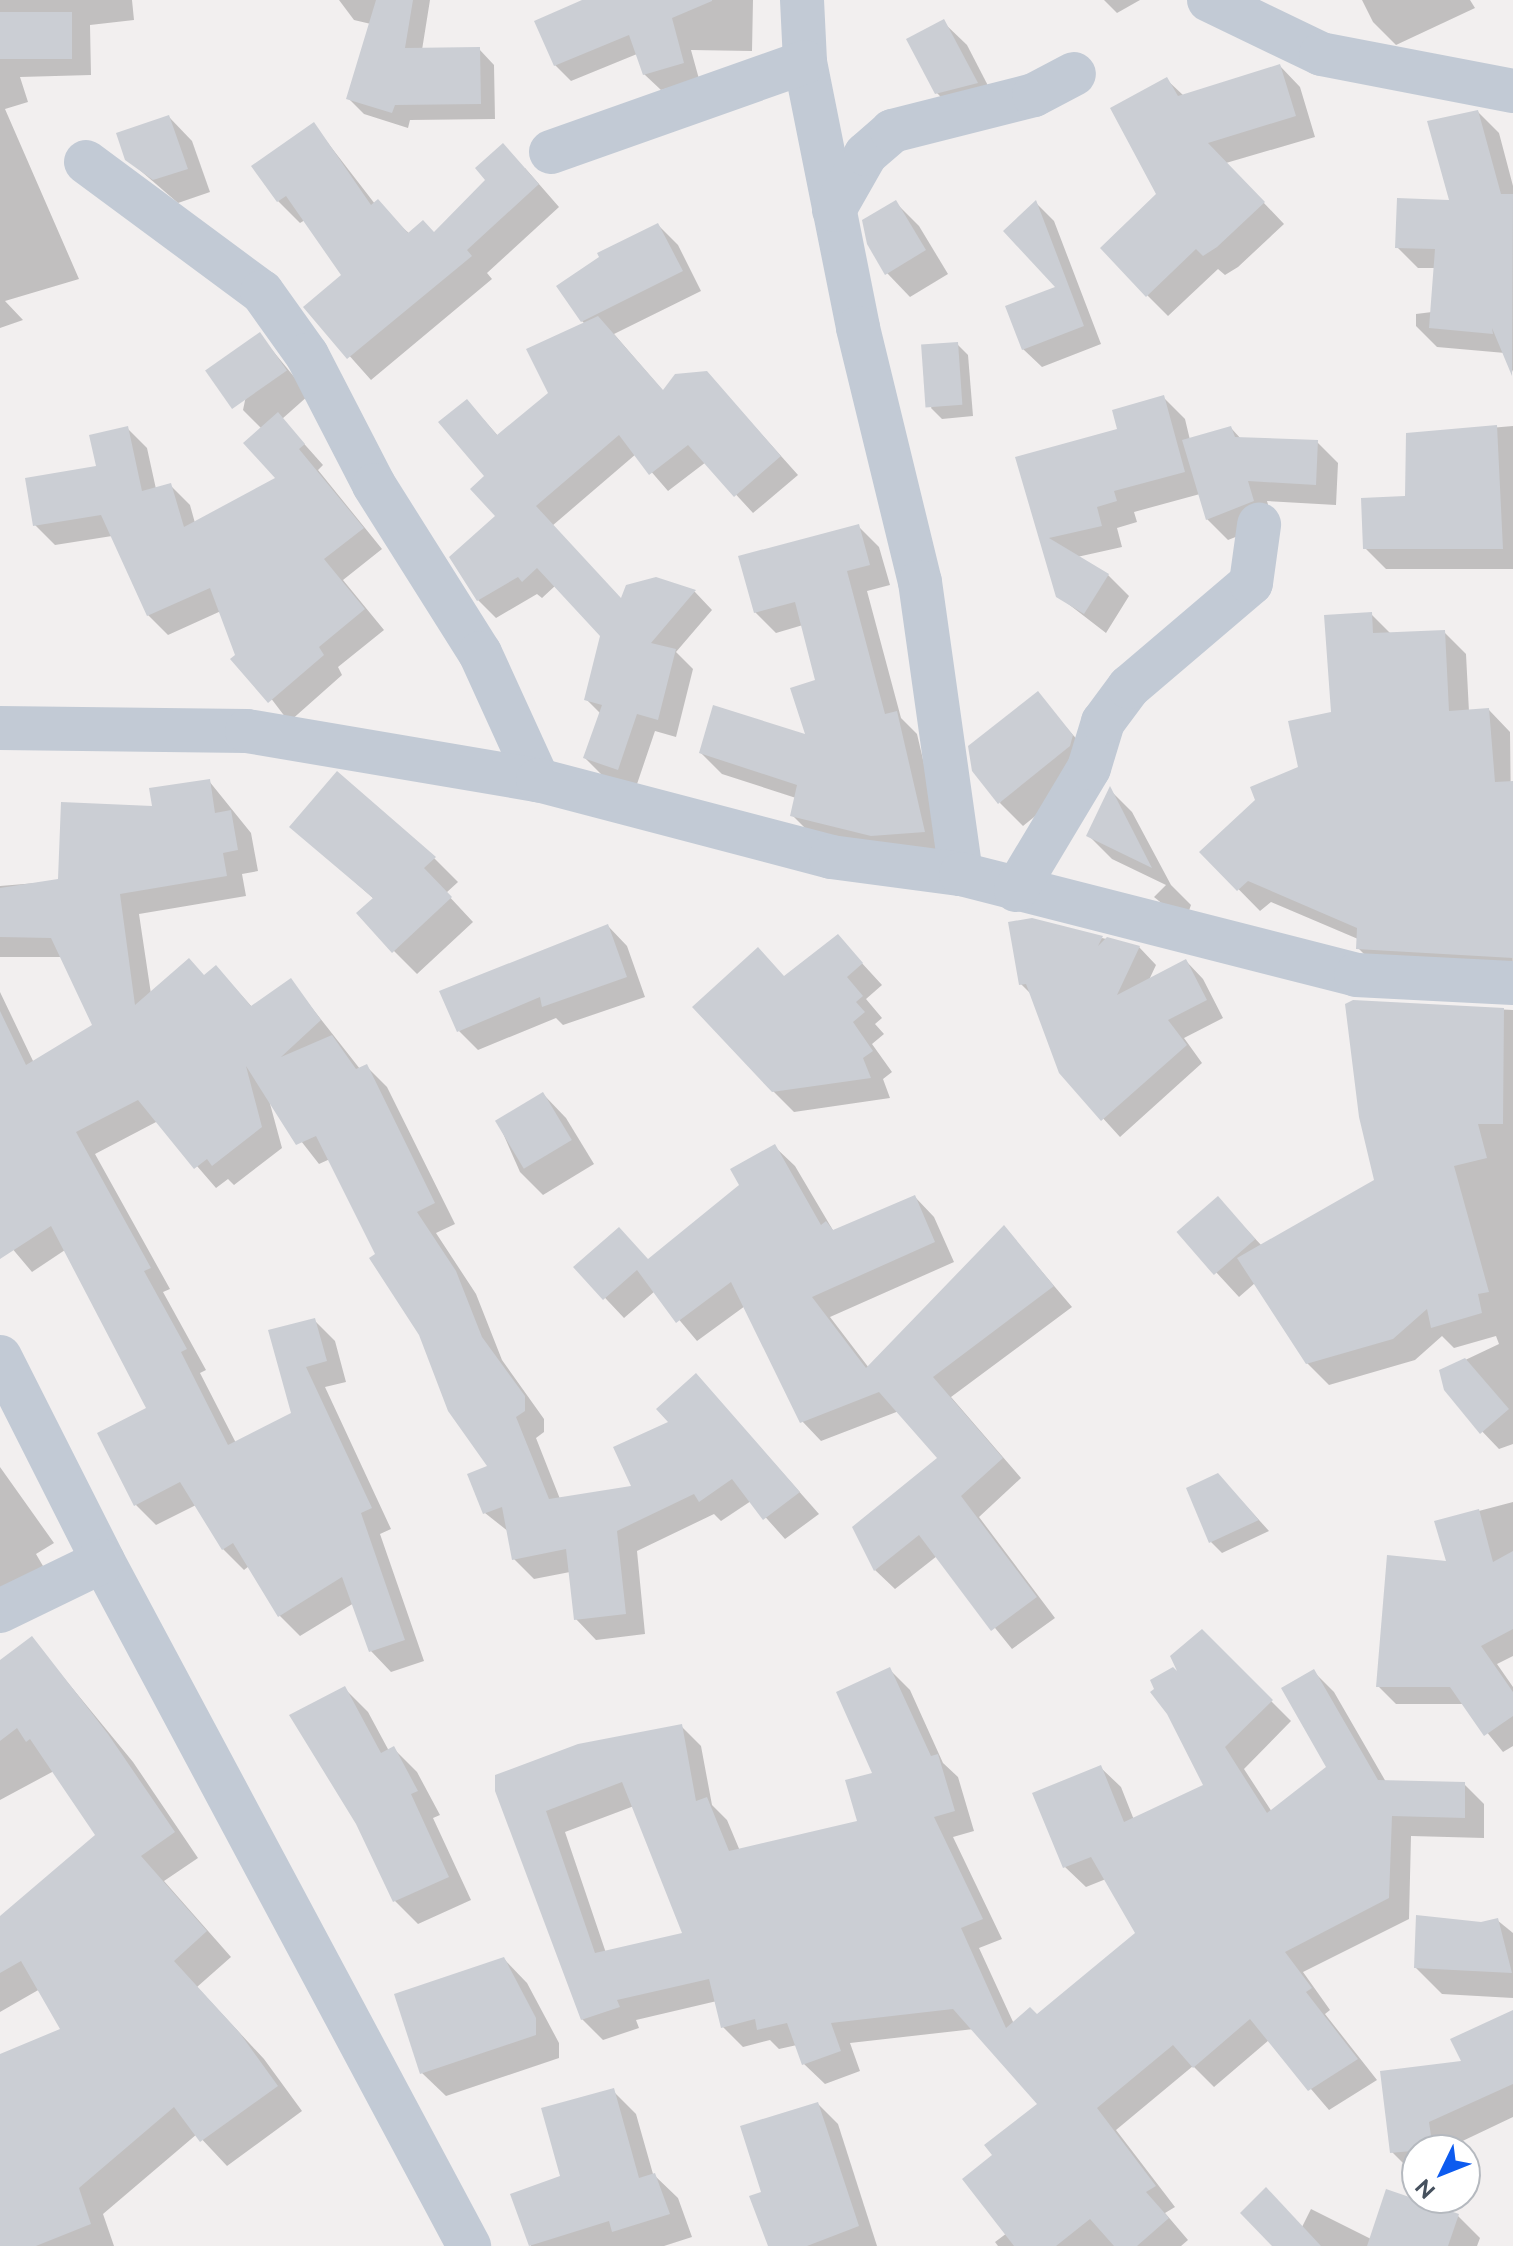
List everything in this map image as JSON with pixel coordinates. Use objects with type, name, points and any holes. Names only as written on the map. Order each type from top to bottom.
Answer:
[{"type":"street","points":[[802,0],[805,62],[834,210],[920,582],[961,874]]},
{"type":"street","points":[[1209,0],[1321,54],[1448,82],[1513,91]]},
{"type":"street","points":[[551,152],[805,62]]},
{"type":"street","points":[[834,210],[866,154],[892,131],[1034,95],[1074,74]]},
{"type":"street","points":[[86,162],[262,292],[307,355],[374,485],[480,653],[538,780]]},
{"type":"street","points":[[1016,890],[1089,768],[1103,722],[1129,687],[1251,583],[1259,525]]},
{"type":"street","points":[[0,728],[247,731],[538,780],[831,857],[961,874],[1356,975],[1513,983]]},
{"type":"street","points":[[0,1357],[103,1561],[469,2246]]},
{"type":"street","points":[[0,1611],[103,1561]]},
{"type":"building","points":[[376,0],[413,0],[405,48],[480,47],[481,104],[395,105],[392,113],[346,99]]},
{"type":"building","points":[[582,0],[712,1],[672,18],[684,63],[643,75],[629,35],[554,66],[534,21]]},
{"type":"building","points":[[0,12],[72,12],[72,59],[0,59]]},
{"type":"building","points":[[944,19],[978,83],[935,94],[906,39]]},
{"type":"building","points":[[1280,64],[1296,116],[1208,143],[1265,202],[1217,247],[1203,256],[1196,249],[1146,297],[1100,248],[1156,194],[1110,108],[1167,77],[1178,96]]},
{"type":"building","points":[[1478,110],[1501,194],[1513,194],[1512,376],[1492,328],[1493,334],[1429,328],[1435,249],[1395,248],[1397,198],[1449,200],[1427,121]]},
{"type":"building","points":[[169,115],[188,169],[153,180],[125,160],[116,133]]},
{"type":"building","points":[[314,122],[371,205],[378,199],[408,233],[423,220],[434,232],[485,180],[475,168],[503,143],[539,184],[467,250],[472,256],[347,359],[303,307],[341,275],[286,196],[277,202],[251,166]]},
{"type":"building","points":[[896,200],[926,250],[885,275],[867,244],[862,220]]},
{"type":"building","points":[[1036,200],[1084,326],[1022,350],[1005,306],[1055,287],[1003,231]]},
{"type":"building","points":[[658,223],[683,271],[581,322],[556,286],[599,257],[597,253]]},
{"type":"building","points":[[598,316],[663,390],[675,374],[707,371],[781,456],[734,497],[688,445],[649,475],[619,435],[536,506],[621,598],[626,585],[656,577],[696,590],[651,643],[676,649],[658,720],[637,714],[618,770],[583,758],[602,705],[584,700],[600,636],[537,568],[522,582],[518,577],[477,601],[449,557],[495,516],[470,489],[484,476],[438,422],[467,399],[497,435],[548,393],[526,349]]},
{"type":"building","points":[[260,332],[287,371],[232,409],[205,370]]},
{"type":"building","points":[[958,342],[962,405],[925,407],[921,345]]},
{"type":"building","points":[[1164,395],[1185,472],[1114,491],[1117,501],[1097,507],[1102,526],[1049,538],[1109,574],[1084,614],[1056,597],[1015,457],[1117,429],[1112,410]]},
{"type":"building","points":[[278,412],[305,444],[299,449],[364,528],[324,559],[365,609],[319,647],[324,655],[268,703],[230,659],[235,655],[210,588],[147,616],[101,515],[33,526],[25,478],[96,466],[89,435],[128,426],[142,491],[171,483],[184,527],[275,478],[243,443]]},
{"type":"building","points":[[1497,425],[1503,549],[1363,549],[1361,498],[1405,496],[1406,433]]},
{"type":"building","points":[[1231,426],[1235,437],[1318,440],[1316,485],[1248,481],[1254,501],[1206,520],[1182,440]]},
{"type":"building","points":[[859,524],[870,565],[847,571],[885,714],[897,711],[925,832],[871,836],[790,816],[797,785],[699,753],[713,705],[805,734],[790,688],[815,680],[795,602],[754,613],[738,556]]},
{"type":"building","points":[[1372,612],[1373,633],[1445,630],[1449,711],[1489,708],[1495,782],[1513,781],[1513,958],[1356,949],[1357,928],[1248,881],[1237,891],[1199,852],[1255,800],[1250,787],[1298,767],[1288,721],[1331,712],[1324,615]]},
{"type":"building","points":[[1038,691],[1073,735],[1070,746],[998,804],[972,771],[968,746]]},
{"type":"building","points":[[337,771],[436,857],[424,868],[452,897],[392,953],[356,913],[373,898],[289,827]]},
{"type":"building","points":[[210,779],[215,813],[231,810],[238,850],[223,853],[227,876],[120,894],[135,1005],[189,958],[204,975],[216,965],[251,1006],[291,978],[321,1020],[281,1057],[332,1035],[356,1069],[367,1064],[435,1203],[417,1212],[456,1271],[482,1337],[525,1396],[525,1411],[516,1417],[549,1499],[631,1486],[613,1447],[668,1422],[656,1409],[696,1373],[800,1492],[763,1520],[732,1479],[699,1502],[694,1494],[617,1531],[626,1614],[574,1620],[566,1549],[512,1560],[502,1507],[483,1514],[467,1474],[487,1466],[448,1411],[419,1335],[369,1258],[375,1254],[316,1136],[296,1145],[246,1066],[262,1127],[212,1166],[207,1159],[194,1169],[138,1100],[76,1132],[151,1268],[144,1271],[187,1349],[181,1352],[228,1445],[291,1413],[268,1330],[315,1318],[327,1361],[306,1367],[372,1508],[361,1513],[405,1640],[369,1652],[342,1577],[278,1617],[233,1543],[222,1550],[180,1482],[134,1506],[97,1433],[146,1408],[51,1226],[0,1259],[0,1011],[26,1065],[92,1025],[51,938],[0,937],[0,888],[58,879],[61,802],[152,806],[149,788]]},
{"type":"building","points":[[1110,786],[1152,868],[1086,836]]},
{"type":"building","points":[[1032,918],[1103,936],[1098,946],[1107,937],[1140,946],[1117,995],[1186,959],[1207,1000],[1168,1020],[1187,1045],[1101,1121],[1059,1073],[1026,984],[1019,985],[1008,922]]},
{"type":"building","points":[[608,924],[627,977],[542,1007],[540,997],[457,1032],[439,991]]},
{"type":"building","points":[[838,934],[863,963],[847,977],[863,996],[856,1002],[865,1012],[853,1022],[873,1051],[863,1058],[871,1078],[772,1092],[692,1007],[758,947],[784,976]]},
{"type":"building","points":[[1353,1000],[1504,1008],[1503,1124],[1478,1124],[1487,1158],[1454,1166],[1489,1292],[1478,1294],[1482,1313],[1431,1328],[1427,1309],[1393,1339],[1306,1364],[1237,1258],[1374,1180],[1359,1117],[1345,1004]]},
{"type":"building","points":[[543,1092],[572,1140],[524,1169],[495,1121]]},
{"type":"building","points":[[775,1144],[821,1225],[826,1221],[833,1230],[915,1195],[935,1242],[812,1297],[866,1368],[1004,1225],[1054,1286],[933,1377],[1003,1458],[961,1496],[1037,1597],[991,1631],[919,1535],[874,1571],[852,1527],[937,1458],[879,1392],[800,1423],[731,1282],[676,1323],[637,1270],[603,1300],[573,1267],[619,1227],[648,1259],[739,1185],[730,1169]]},
{"type":"building","points":[[1218,1196],[1255,1239],[1214,1275],[1176,1232]]},
{"type":"building","points":[[1465,1358],[1509,1409],[1480,1434],[1444,1390],[1439,1370]]},
{"type":"building","points":[[1218,1473],[1259,1520],[1209,1543],[1186,1488]]},
{"type":"building","points":[[1479,1509],[1493,1562],[1513,1551],[1513,1629],[1481,1646],[1513,1692],[1513,1716],[1484,1736],[1450,1687],[1376,1687],[1387,1555],[1446,1561],[1434,1521]]},
{"type":"building","points":[[1202,1629],[1273,1700],[1225,1747],[1267,1813],[1326,1767],[1281,1688],[1314,1669],[1378,1780],[1465,1782],[1465,1818],[1392,1816],[1389,1898],[1285,1952],[1312,1988],[1306,1992],[1358,2059],[1308,2091],[1250,2019],[1193,2068],[1173,2045],[1097,2108],[1156,2186],[1146,2192],[1169,2218],[1137,2246],[1114,2246],[1090,2219],[1056,2246],[1014,2246],[962,2179],[992,2155],[984,2145],[1037,2104],[953,2009],[831,2023],[841,2051],[802,2065],[787,2023],[757,2030],[755,2019],[721,2028],[709,1979],[617,2000],[620,2007],[581,2020],[495,1791],[495,1775],[578,1744],[682,1724],[696,1801],[707,1797],[729,1851],[857,1821],[845,1780],[872,1773],[836,1692],[890,1667],[931,1756],[938,1754],[955,1811],[934,1817],[983,1919],[961,1928],[1006,2028],[1030,2007],[1037,2014],[1135,1933],[1091,1857],[1063,1868],[1032,1793],[1101,1765],[1124,1822],[1203,1785],[1167,1714],[1150,1692],[1154,1689],[1150,1680],[1173,1667],[1177,1671],[1170,1656]],"holes":[[[622,1782],[682,1933],[595,1953],[546,1811]]]},
{"type":"building","points":[[32,1636],[108,1734],[175,1832],[141,1856],[207,1931],[174,1961],[239,2032],[278,2086],[200,2142],[174,2107],[79,2188],[91,2224],[36,2246],[0,2246],[0,2054],[60,2029],[21,1961],[0,1973],[0,1916],[95,1835],[30,1739],[26,1742],[17,1728],[0,1741],[0,1660]]},
{"type":"building","points":[[345,1686],[381,1753],[394,1746],[418,1791],[411,1794],[449,1877],[393,1902],[356,1824],[289,1715]]},
{"type":"building","points":[[1416,1915],[1481,1922],[1498,1918],[1512,1973],[1414,1968]]},
{"type":"building","points":[[504,1957],[536,2018],[536,2035],[420,2074],[394,1994]]},
{"type":"building","points":[[1513,2010],[1513,2084],[1429,2122],[1431,2134],[1401,2134],[1401,2152],[1390,2153],[1380,2071],[1461,2061],[1450,2039]]},
{"type":"building","points":[[614,2088],[639,2178],[655,2173],[670,2214],[612,2232],[609,2221],[529,2246],[510,2194],[560,2176],[541,2108]]},
{"type":"building","points":[[818,2102],[859,2226],[807,2246],[768,2246],[749,2196],[761,2192],[740,2126]]},
{"type":"building","points":[[1266,2187],[1321,2246],[1272,2246],[1240,2213]]},
{"type":"building","points":[[1386,2189],[1401,2194],[1401,2214],[1459,2214],[1448,2246],[1367,2246]]}]
